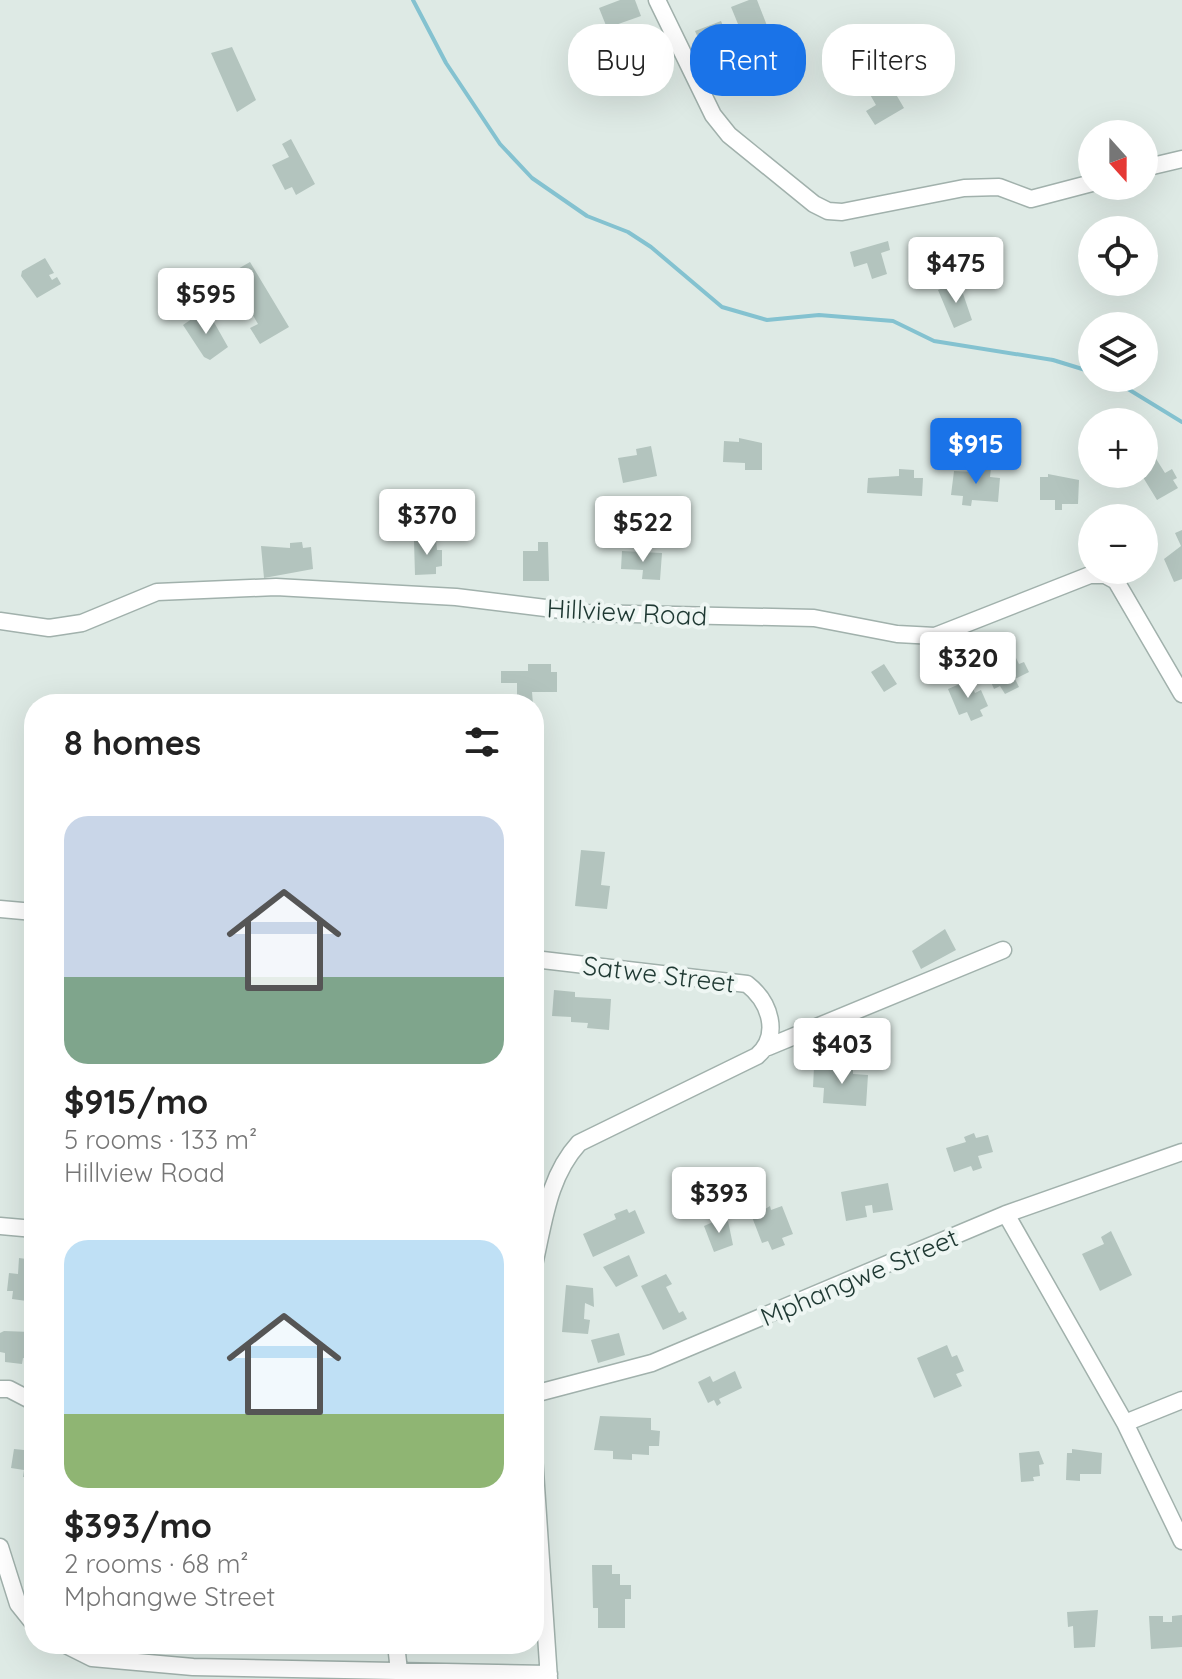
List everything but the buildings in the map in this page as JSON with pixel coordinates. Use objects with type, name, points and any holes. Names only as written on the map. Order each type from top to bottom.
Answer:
[{"type":"street","points":[[657,0],[713,115],[729,135],[814,204],[828,211],[842,212],[984,186],[999,187],[1031,199],[1078,187]]},
{"type":"street","points":[[1158,165],[1182,159]]},
{"type":"street","name":"Hillview Road","points":[[0,621],[49,628],[82,623],[157,592],[276,587],[456,597],[586,613],[814,618],[897,634],[935,636],[1090,575],[1105,575],[1116,581],[1182,694]]},
{"type":"street","points":[[0,909],[24,911]]},
{"type":"street","points":[[544,1220],[552,1184],[564,1159],[579,1143],[763,1051],[1003,950]]},
{"type":"street","name":"Satwe Street","points":[[544,960],[747,984],[758,992],[769,1015],[772,1033],[763,1051]]},
{"type":"street","name":"Mphangwe Street","points":[[544,1391],[652,1363],[1006,1214],[1182,1152]]},
{"type":"street","points":[[1006,1214],[1125,1423],[1182,1541]]},
{"type":"street","points":[[0,1226],[24,1228]]},
{"type":"street","points":[[0,1389],[9,1389],[24,1397]]},
{"type":"street","points":[[1125,1423],[1182,1400]]},
{"type":"street","points":[[0,1547],[18,1604],[24,1612]]},
{"type":"street","points":[[84,1654],[92,1658],[193,1667],[549,1676],[544,1603]]},
{"type":"street","points":[[397,1654],[399,1671]]},
{"type":"waterway","points":[[413,0],[446,63],[500,144],[532,178],[587,216],[628,232],[651,247],[722,307],[767,320],[819,315],[893,321],[934,341],[1053,360],[1078,368]]},
{"type":"waterway","points":[[1133,392],[1182,422]]}]
